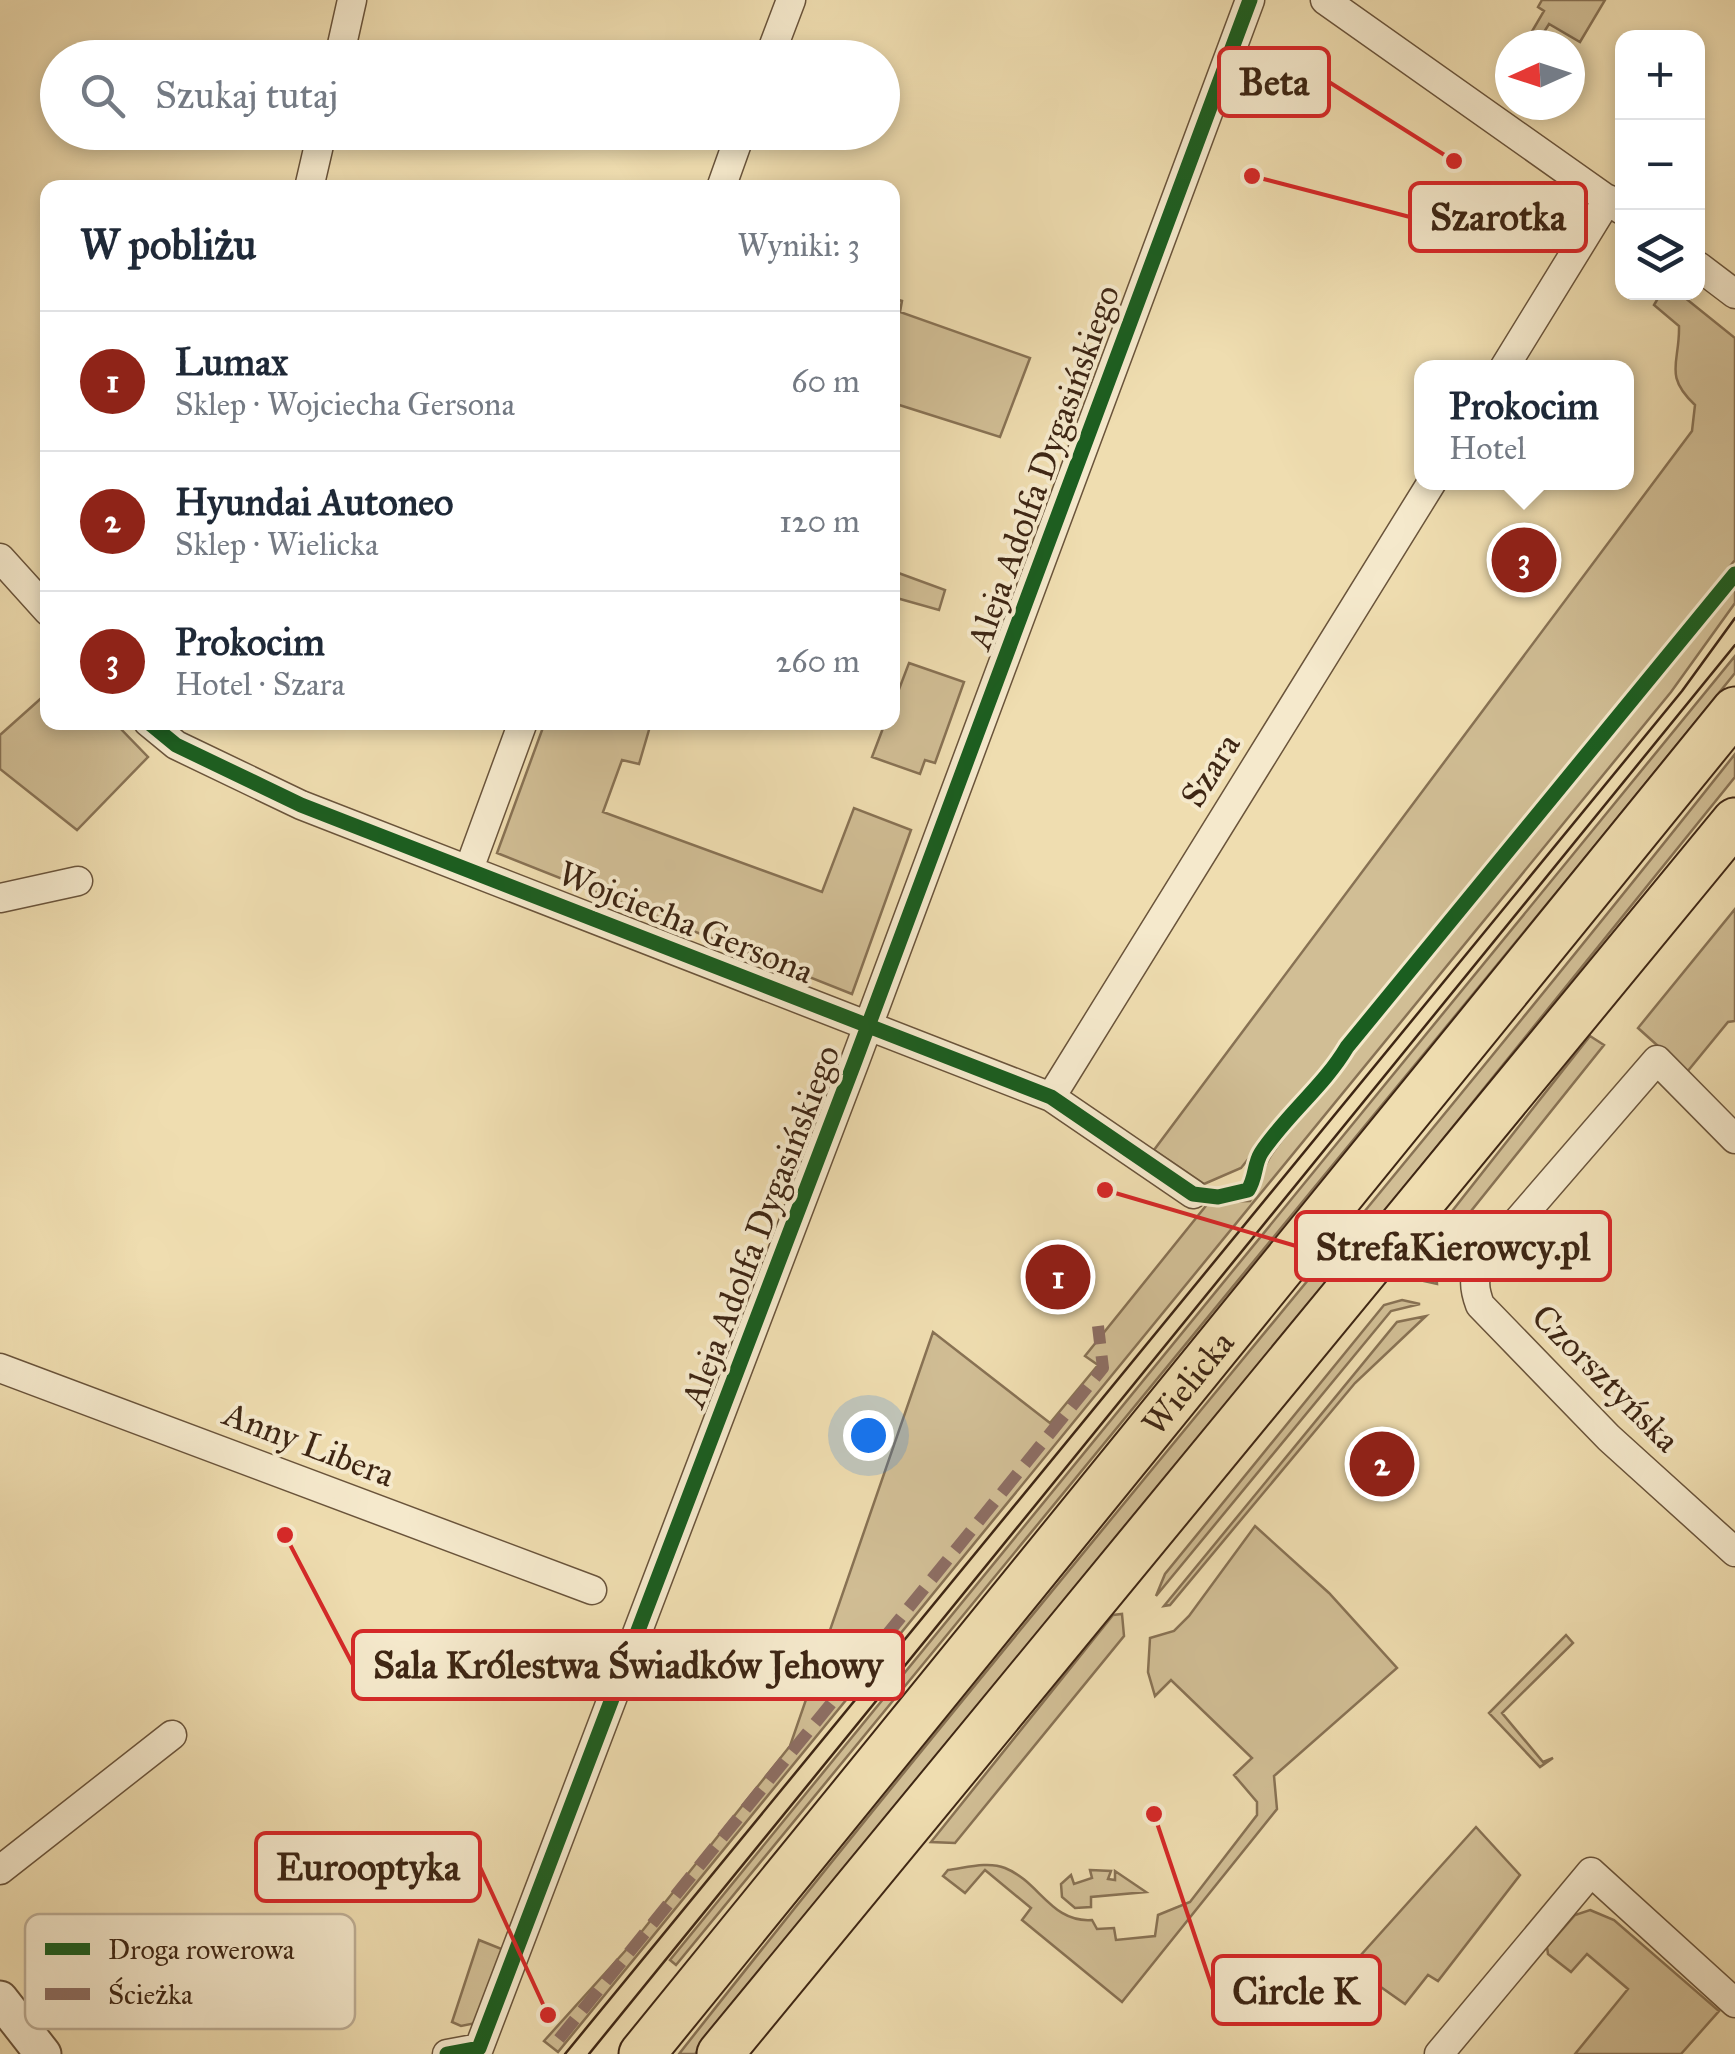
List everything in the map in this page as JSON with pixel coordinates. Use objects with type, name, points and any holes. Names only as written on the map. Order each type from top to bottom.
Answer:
[{"type":"main road","name":"Wielicka","points":[[642,2054],[1735,710]]},
{"type":"main road","name":"Wielicka","points":[[720,2054],[1735,821]]},
{"type":"street","points":[[343,40],[352,0]]},
{"type":"street","points":[[776,40],[791,0]]},
{"type":"street","name":"Aleja Adolfa Dygasińskiego","points":[[447,2054],[479,2048],[868,1026],[1250,0]]},
{"type":"street","points":[[1325,0],[1615,203]]},
{"type":"street","points":[[310,180],[318,150]]},
{"type":"street","points":[[724,180],[735,150]]},
{"type":"street","points":[[1509,360],[1615,205]]},
{"type":"street","points":[[1705,271],[1735,294]]},
{"type":"street","name":"Szara","points":[[1051,1097],[1427,490]]},
{"type":"street","points":[[0,558],[40,602]]},
{"type":"street","points":[[469,869],[520,730]]},
{"type":"street","name":"Wojciecha Gersona","points":[[179,734],[300,804],[1051,1097],[1192,1194]]},
{"type":"street","points":[[0,898],[78,881]]},
{"type":"street","name":"Czorsztyńska","points":[[1735,1138],[1657,1060],[1474,1274],[1474,1290],[1480,1305],[1609,1438],[1735,1552]]},
{"type":"street","name":"Anny Libera","points":[[0,1368],[592,1590]]},
{"type":"street","points":[[0,1870],[172,1734]]},
{"type":"street","points":[[1439,2054],[1591,1872],[1735,2003]]},
{"type":"street","points":[[0,1999],[43,2054]]},
{"type":"shaded area","points":[[1542,0],[1605,0],[1585,34],[1585,30],[1559,30],[1549,24],[1545,30],[1533,30],[1544,11],[1538,7]]},
{"type":"shaded area","points":[[1657,300],[1688,300],[1735,338],[1735,560],[1241,1168],[1204,1184],[1154,1150],[1692,431],[1695,405],[1676,377],[1679,326],[1654,305]]},
{"type":"shaded area","points":[[900,312],[1030,358],[1000,437],[900,405]]},
{"type":"shaded area","points":[[900,574],[945,590],[939,610],[900,599]]},
{"type":"shaded area","points":[[1735,582],[1735,603],[1671,692],[558,2052],[544,2041],[635,1940],[790,1746],[933,1332],[1050,1423],[1098,1365],[1085,1356],[1209,1202],[1250,1201],[1267,1162],[1284,1138]]},
{"type":"shaded area","points":[[1735,656],[1735,673],[676,1965],[670,1960]]},
{"type":"shaded area","points":[[909,663],[964,682],[935,763],[925,760],[920,774],[872,757],[882,730],[900,730],[900,687]]},
{"type":"shaded area","points":[[40,699],[40,730],[122,730],[148,757],[77,830],[0,769],[0,735]]},
{"type":"shaded area","points":[[542,730],[649,730],[639,764],[622,760],[603,812],[822,892],[854,808],[911,830],[852,994],[497,853]]},
{"type":"shaded area","points":[[1735,754],[1735,777],[1189,1454],[695,2054],[679,2054],[941,1727]]},
{"type":"shaded area","points":[[1735,909],[1735,1021],[1728,1022],[1687,1072],[1638,1028]]},
{"type":"shaded area","points":[[1590,1036],[1604,1045],[1435,1256],[1437,1284],[1401,1276]]},
{"type":"shaded area","points":[[1402,1300],[1420,1304],[1391,1311],[1156,1596],[1165,1574],[1384,1305]]},
{"type":"shaded area","points":[[1426,1316],[1355,1383],[1170,1605],[1164,1606],[1397,1322]]},
{"type":"shaded area","points":[[1255,1526],[1329,1593],[1397,1668],[1274,1776],[1277,1809],[1122,2002],[1022,1920],[1031,1908],[985,1870],[965,1893],[943,1876],[948,1870],[976,1866],[1005,1868],[1066,1915],[1092,1920],[1097,1929],[1114,1928],[1116,1940],[1155,1936],[1158,1915],[1190,1902],[1257,1815],[1257,1802],[1234,1775],[1252,1758],[1171,1680],[1155,1696],[1148,1672],[1150,1638],[1174,1631],[1189,1616]]},
{"type":"shaded area","points":[[1122,1614],[1124,1636],[955,1843],[931,1842],[1113,1615]]},
{"type":"shaded area","points":[[1566,1635],[1573,1643],[1502,1713],[1543,1762],[1553,1758],[1540,1767],[1489,1713]]},
{"type":"shaded area","points":[[1476,1827],[1520,1875],[1438,1981],[1428,1975],[1405,2004],[1351,1966]]},
{"type":"shaded area","points":[[1090,1870],[1111,1871],[1108,1879],[1115,1880],[1115,1871],[1146,1892],[1091,1897],[1091,1907],[1075,1908],[1062,1897],[1061,1884],[1071,1875],[1074,1884],[1092,1878]]},
{"type":"shaded area","points":[[1590,1910],[1614,1920],[1719,2011],[1681,2054],[1575,2054],[1628,1989],[1587,1954],[1571,1972],[1548,1954],[1547,1947],[1575,1915]]},
{"type":"shaded area","points":[[479,1940],[504,1950],[476,2023],[461,2026],[452,2022]]},
{"type":"tram line","points":[[565,2054],[1682,691],[1735,618]]},
{"type":"tram line","points":[[589,2054],[1735,645]]},
{"type":"marked path","points":[[559,2039],[1103,1368],[1098,1326]]},
{"type":"cycle path","points":[[447,2054],[479,2048],[855,1061],[1250,0]]},
{"type":"cycle path","points":[[158,730],[176,745],[301,805],[1051,1097],[1193,1194],[1218,1197],[1248,1190],[1259,1157],[1271,1139],[1735,574]]},
{"type":"place","name":"Beta","points":[[1454,161]]},
{"type":"place","name":"Szarotka","points":[[1252,176]]},
{"type":"place","name":"Prokocim","points":[[1524,560]]},
{"type":"place","name":"StrefaKierowcy.pl","points":[[1105,1190]]},
{"type":"place","name":"Lumax","points":[[1058,1277]]},
{"type":"place","name":"Hyundai Autoneo","points":[[1382,1464]]},
{"type":"place","name":"Sala Królestwa Świadków Jehowy","points":[[285,1535]]},
{"type":"place","name":"Circle K","points":[[1154,1814]]},
{"type":"place","name":"Eurooptyka","points":[[548,2015]]}]
